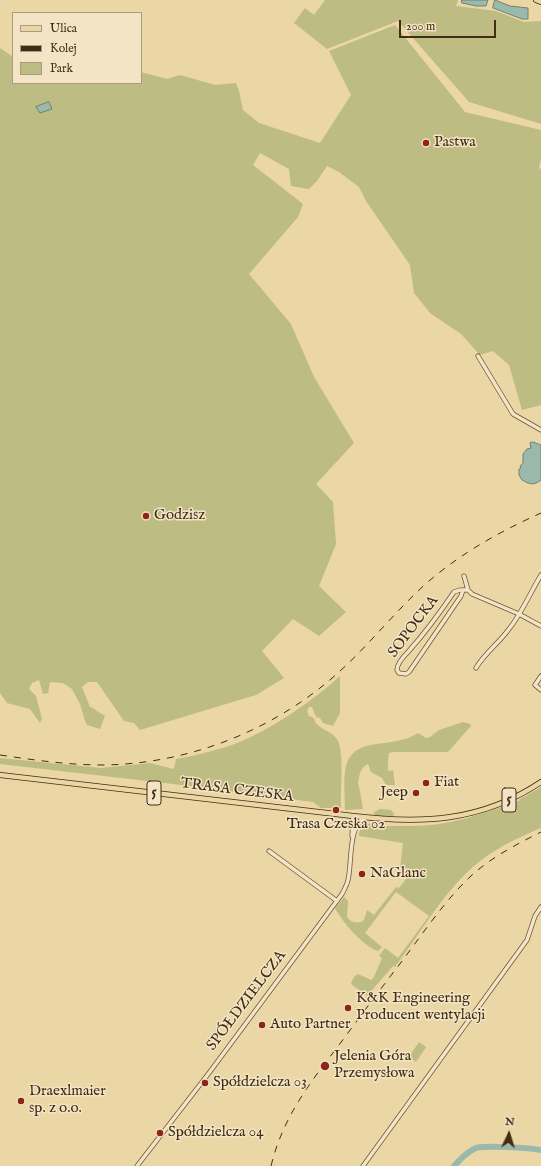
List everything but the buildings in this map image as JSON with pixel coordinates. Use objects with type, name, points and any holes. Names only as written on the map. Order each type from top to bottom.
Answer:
[{"type":"main road","points":[[536,0],[541,2]]},
{"type":"main road","name":"TRASA CZESKA","points":[[0,775],[353,816]]},
{"type":"main road","name":"5","points":[[353,816],[391,820],[424,820],[465,814],[483,810],[499,804],[523,793],[541,782]]},
{"type":"street","points":[[478,356],[513,414],[541,430]]},
{"type":"street","points":[[476,668],[509,629],[541,575]]},
{"type":"street","points":[[464,576],[468,590],[478,598],[519,614],[541,626]]},
{"type":"street","name":"SOPOCKA","points":[[457,590],[463,590],[461,596],[409,672],[406,674],[399,673],[397,666],[406,654],[426,633],[454,592],[457,590]]},
{"type":"street","points":[[463,590],[468,590]]},
{"type":"street","points":[[541,676],[535,685],[541,690]]},
{"type":"street","name":"SPÓŁDZIELCZA","points":[[353,816],[356,820],[356,828]]},
{"type":"street","name":"SPÓŁDZIELCZA","points":[[353,816],[353,839]]},
{"type":"street","name":"SPÓŁDZIELCZA","points":[[137,1166],[344,890],[348,879],[353,839],[356,828],[360,820],[366,818]]},
{"type":"street","points":[[269,851],[337,900]]},
{"type":"street","points":[[363,1166],[527,940],[535,916],[541,907]]},
{"type":"green space","points":[[325,0],[458,0],[456,6],[496,11],[524,22],[541,21],[541,124],[469,102],[398,21],[327,49],[294,23],[305,8],[314,15]]},
{"type":"green space","points":[[395,25],[465,112],[541,130],[541,159],[539,167],[541,170],[541,405],[522,410],[509,365],[493,351],[480,355],[461,334],[430,313],[414,293],[410,265],[366,201],[359,187],[339,172],[327,166],[317,181],[309,189],[291,186],[289,169],[260,153],[253,165],[303,204],[298,217],[249,274],[291,324],[314,377],[354,443],[316,484],[333,502],[336,544],[319,586],[346,612],[319,636],[293,619],[262,651],[284,678],[256,695],[140,730],[134,723],[124,721],[97,682],[88,682],[82,687],[90,707],[105,716],[100,729],[87,725],[80,704],[72,689],[63,683],[50,682],[48,693],[43,694],[39,680],[32,683],[29,689],[36,696],[42,719],[40,723],[30,709],[7,703],[0,693],[0,48],[12,56],[12,84],[142,84],[142,72],[167,79],[180,75],[215,85],[236,83],[243,110],[259,123],[320,143],[351,95],[329,51]]},
{"type":"green space","points":[[340,676],[340,713],[333,726],[323,723],[320,718],[316,717],[312,707],[309,707],[307,711],[309,716],[314,718],[318,725],[334,735],[339,743],[342,766],[341,808],[321,808],[313,802],[0,764],[0,758],[101,768],[150,763],[174,769],[176,759],[229,746],[258,734],[303,706]]},
{"type":"green space","points":[[463,722],[470,724],[471,726],[448,752],[389,753],[388,771],[393,770],[395,785],[386,785],[382,778],[371,772],[368,764],[365,765],[360,772],[358,784],[363,809],[345,810],[345,771],[350,758],[355,752],[361,748],[405,739],[418,733],[426,738],[430,737],[439,730]]},
{"type":"green space","points":[[541,787],[541,828],[520,837],[487,856],[460,879],[448,893],[395,967],[393,966],[367,996],[351,984],[354,977],[358,974],[371,980],[374,977],[382,958],[379,956],[385,948],[398,958],[429,916],[396,892],[365,933],[382,947],[378,951],[366,945],[338,914],[335,908],[344,897],[348,901],[347,917],[353,922],[361,922],[364,920],[367,910],[374,915],[396,887],[399,888],[412,871],[411,869],[400,868],[403,843],[359,836],[362,827],[369,824],[382,826],[413,826],[453,822],[479,815],[519,801]]},
{"type":"green space","points":[[380,809],[391,810],[394,814],[393,817],[374,816],[374,812]]},
{"type":"green space","points":[[419,1042],[426,1047],[416,1062],[409,1057]]},
{"type":"shaded area","points":[[462,0],[488,0],[486,6],[476,6],[462,3]]},
{"type":"shaded area","points":[[495,0],[510,6],[528,8],[528,19],[522,19],[493,8]]},
{"type":"shaded area","points":[[49,102],[52,109],[40,113],[36,107]]},
{"type":"shaded area","points":[[533,442],[541,445],[541,480],[532,484],[522,480],[519,475],[519,469],[523,463],[523,454],[527,449],[531,448],[530,443]]},
{"type":"waterway","points":[[454,1166],[466,1154],[476,1148],[481,1147],[541,1150]]},
{"type":"railway","points":[[0,755],[77,764],[103,765],[135,763],[167,758],[199,750],[229,740],[259,727],[314,693],[339,672],[417,592],[442,570],[469,551],[511,527],[541,513]]},
{"type":"railway","points":[[271,1166],[282,1132],[307,1088],[443,907],[462,885],[480,868],[505,851],[541,832]]},
{"type":"place","name":"Pastwa","points":[[426,143]]},
{"type":"place","name":"Godzisz","points":[[146,516]]},
{"type":"place","name":"Fiat","points":[[426,783]]},
{"type":"place","name":"Jeep","points":[[416,793]]},
{"type":"place","name":"Trasa Czeska 02","points":[[336,810]]},
{"type":"place","name":"NaGlanc","points":[[362,874]]},
{"type":"place","name":"K&K Engineering Producent wentylacji","points":[[348,1008]]},
{"type":"place","name":"Auto Partner","points":[[262,1025]]},
{"type":"place","name":"Jelenia Góra Przemysłowa","points":[[325,1066]]},
{"type":"place","name":"Spółdzielcza 03","points":[[205,1083]]},
{"type":"place","name":"Draexlmaier sp. z o.o.","points":[[21,1101]]},
{"type":"place","name":"Spółdzielcza 04","points":[[160,1133]]}]
